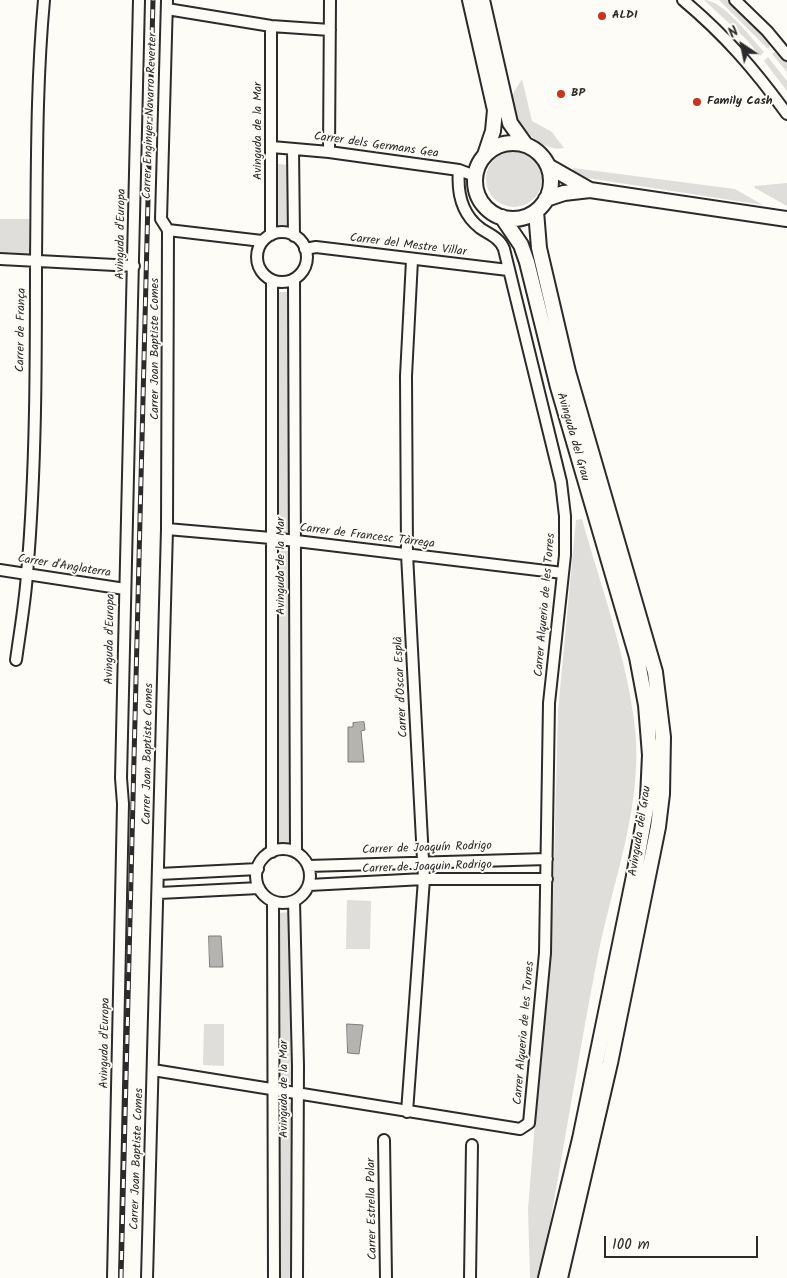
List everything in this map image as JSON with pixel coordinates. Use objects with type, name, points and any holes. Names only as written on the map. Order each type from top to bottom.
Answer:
[{"type":"main road","points":[[470,0],[495,110],[493,131],[475,176],[475,186],[481,201],[492,213],[502,217],[525,216],[536,211],[546,199],[551,179],[548,166],[540,154],[524,144],[510,123],[482,0]]},
{"type":"main road","points":[[485,155],[503,144],[524,144]]},
{"type":"main road","points":[[548,166],[590,190]]},
{"type":"main road","points":[[546,199],[564,193],[590,190],[787,219]]},
{"type":"main road","name":"Avinguda del Grau","points":[[536,211],[539,248],[568,372],[655,672],[663,737],[663,788],[658,827],[610,1063],[560,1278]]},
{"type":"main road","name":"Avinguda del Grau","points":[[502,217],[520,245],[528,262],[558,387],[637,657],[645,696],[650,743],[648,798],[636,867],[580,1139],[546,1278]]},
{"type":"street","name":"Carrer de França","points":[[16,660],[27,574],[32,456],[36,260],[35,155],[38,69],[44,0]]},
{"type":"street","name":"Avinguda d'Europa","points":[[113,1278],[123,813],[121,778],[139,0]]},
{"type":"street","points":[[329,152],[330,0]]},
{"type":"street","points":[[683,0],[704,18],[752,66],[787,114]]},
{"type":"street","points":[[735,0],[767,31],[787,55]]},
{"type":"street","points":[[167,4],[271,26],[330,30]]},
{"type":"street","name":"Carrer Enginyer Navarro Reverter","points":[[167,4],[161,219],[168,230]]},
{"type":"street","name":"Avinguda de la Mar","points":[[267,238],[272,147],[271,26]]},
{"type":"street","name":"Carrer dels Germans Gea","points":[[272,147],[329,152],[459,170],[475,176]]},
{"type":"street","points":[[293,149],[294,236]]},
{"type":"street","points":[[459,170],[458,190],[465,209],[479,227],[500,242],[508,270]]},
{"type":"street","points":[[168,230],[267,238],[282,232],[294,236],[305,249],[306,263],[294,279],[283,282],[272,280],[261,270],[257,256],[267,238]]},
{"type":"street","name":"Carrer Joan Baptiste Comes","points":[[148,1278],[167,529],[168,230]]},
{"type":"street","name":"Carrer del Mestre Villar","points":[[305,249],[316,247],[508,270]]},
{"type":"street","points":[[0,259],[134,266]]},
{"type":"street","name":"Carrer d'Oscar Esplà","points":[[406,1112],[424,879],[407,554],[406,376],[412,260]]},
{"type":"street","name":"Carrer Alqueria de les Torres","points":[[406,1112],[520,1129],[529,1123],[542,989],[547,878],[549,703],[563,573],[566,525],[561,482],[508,270]]},
{"type":"street","name":"Avinguda de la Mar","points":[[294,279],[293,541],[296,852]]},
{"type":"street","name":"Avinguda de la Mar","points":[[272,280],[272,852]]},
{"type":"street","name":"Carrer de Francesc Tàrrega","points":[[167,529],[271,538],[563,573]]},
{"type":"street","name":"Carrer d'Anglaterra","points":[[0,570],[125,589]]},
{"type":"street","points":[[285,850],[296,852],[308,866],[309,885],[305,892],[294,901],[283,903],[273,901],[259,888],[258,869],[261,862],[272,852],[285,850]]},
{"type":"street","name":"Carrer de Joaquín Rodrigo","points":[[308,866],[424,861],[547,859]]},
{"type":"street","points":[[159,874],[258,869]]},
{"type":"street","name":"Carrer de Joaquin Rodrigo","points":[[309,885],[424,879],[547,878]]},
{"type":"street","points":[[159,893],[259,888]]},
{"type":"street","name":"Avinguda de la Mar","points":[[273,901],[274,1278]]},
{"type":"street","name":"Avinguda de la Mar","points":[[294,901],[298,1095],[297,1278]]},
{"type":"street","points":[[153,1070],[406,1112]]},
{"type":"street","name":"Carrer Estrella Polar","points":[[384,1140],[386,1278]]},
{"type":"street","points":[[470,1278],[472,1145]]},
{"type":"shaded area","points":[[704,0],[720,6],[764,52],[760,56],[747,40]]},
{"type":"shaded area","points":[[719,0],[731,0],[771,42],[770,47],[768,49]]},
{"type":"shaded area","points":[[775,52],[777,54],[780,52],[787,62],[787,72],[772,54]]},
{"type":"shaded area","points":[[768,57],[787,81],[787,91],[764,61]]},
{"type":"shaded area","points":[[522,79],[532,121],[552,132],[564,148],[546,146],[538,141],[523,127],[517,118],[512,97]]},
{"type":"shaded area","points":[[514,151],[525,153],[534,159],[540,168],[542,179],[540,190],[534,199],[525,205],[514,207],[503,205],[494,199],[488,190],[486,179],[488,168],[494,159],[503,153]]},
{"type":"shaded area","points":[[277,164],[290,165],[290,228],[277,226]]},
{"type":"shaded area","points":[[573,168],[735,189],[763,205],[581,177],[572,173]]},
{"type":"shaded area","points":[[787,183],[787,206],[754,186]]},
{"type":"shaded area","points":[[0,219],[29,219],[30,256],[0,254]]},
{"type":"shaded area","points":[[276,292],[291,292],[289,533],[277,533]]},
{"type":"shaded area","points":[[582,519],[613,622],[626,675],[635,728],[635,786],[625,843],[598,955],[539,1278],[530,1278],[528,1209],[553,901],[558,711],[576,520]]},
{"type":"shaded area","points":[[277,551],[289,551],[290,847],[278,848]]},
{"type":"shaded area","points":[[364,722],[365,730],[361,731],[364,762],[348,762],[348,727],[353,727],[353,723]]},
{"type":"shaded area","points":[[347,900],[371,901],[370,949],[346,949]]},
{"type":"shaded area","points":[[290,912],[291,1083],[278,1083],[278,913]]},
{"type":"shaded area","points":[[209,936],[221,936],[223,967],[210,967]]},
{"type":"shaded area","points":[[204,1024],[224,1024],[224,1066],[203,1065]]},
{"type":"shaded area","points":[[347,1024],[363,1025],[359,1054],[348,1053]]},
{"type":"shaded area","points":[[278,1102],[291,1103],[291,1278],[279,1278]]},
{"type":"railway","points":[[121,1278],[153,0]]},
{"type":"place","name":"ALDI","points":[[602,16]]},
{"type":"place","name":"BP","points":[[561,94]]},
{"type":"place","name":"Family Cash","points":[[697,102]]}]
